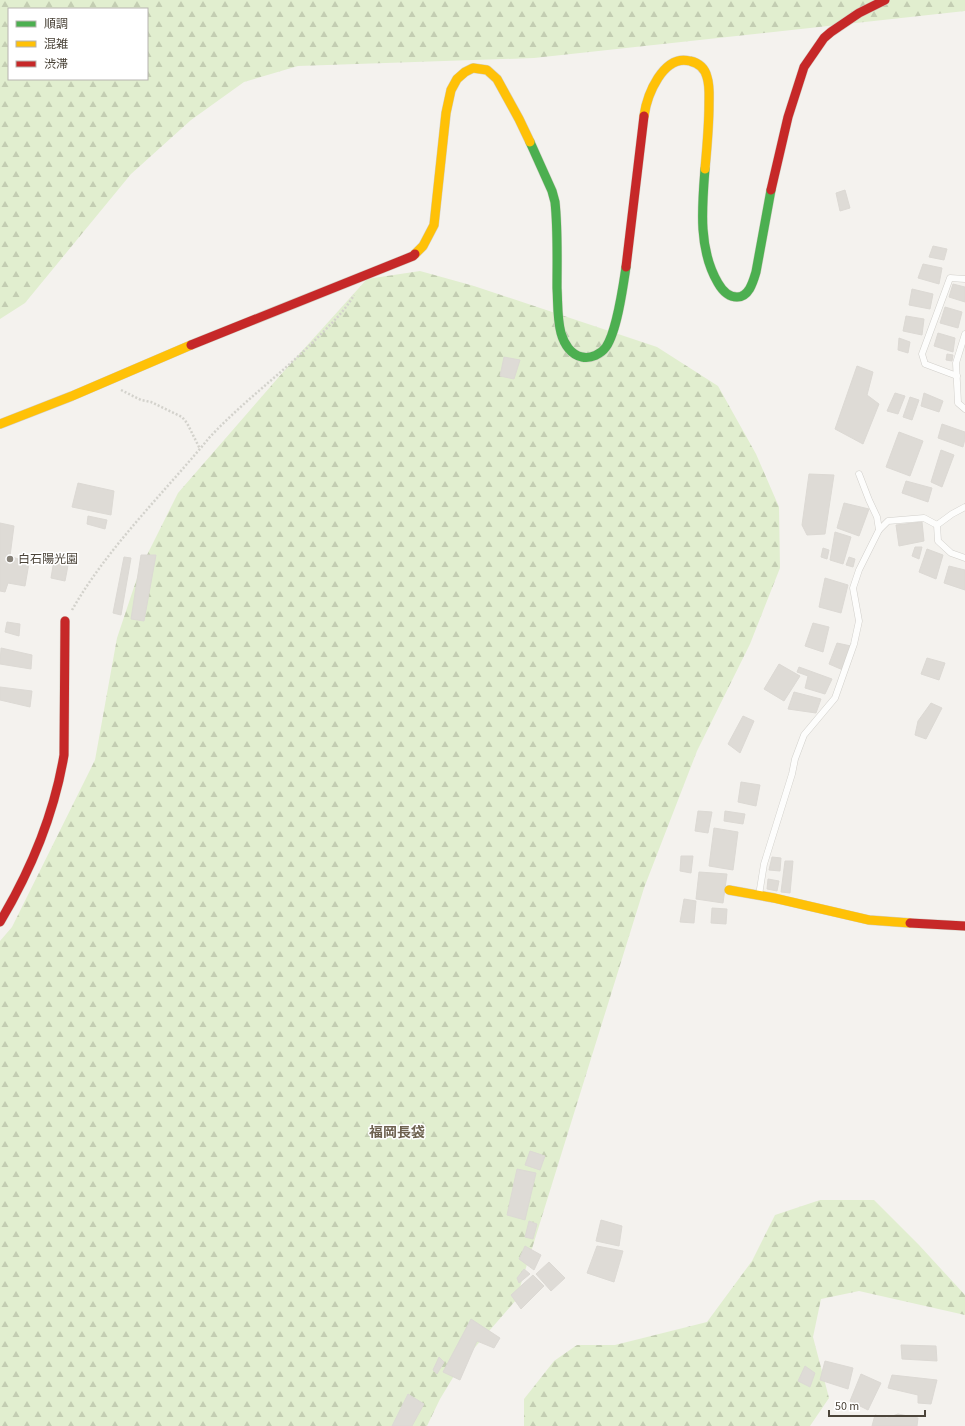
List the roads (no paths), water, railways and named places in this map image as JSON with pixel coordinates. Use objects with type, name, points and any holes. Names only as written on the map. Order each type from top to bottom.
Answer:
[{"type":"street","points":[[0,424],[296,302],[414,256],[423,246],[434,225],[438,206],[446,113],[451,90],[457,79],[464,72],[473,68],[487,70],[497,79],[520,119],[546,175],[555,202],[558,317],[560,334],[563,342],[574,354],[583,358],[592,358],[599,354],[606,346],[611,336],[622,294],[645,111],[650,90],[657,79],[668,67],[676,62],[684,60],[699,65],[706,72],[709,92],[710,117],[703,196],[703,240],[706,255],[710,270],[717,284],[724,292],[739,297],[746,293],[753,283],[770,194],[788,117],[804,67],[824,38],[831,32],[859,13],[885,0]]},
{"type":"street","points":[[0,922],[26,874],[50,818],[62,768],[64,740],[65,621]]},
{"type":"street","points":[[729,890],[759,895],[869,920],[965,926]]},
{"type":"lane","points":[[957,376],[925,364],[922,354],[950,278],[965,279]]},
{"type":"lane","points":[[965,334],[956,363],[958,403],[965,409]]},
{"type":"lane","points":[[859,474],[868,500],[877,517],[878,530]]},
{"type":"lane","points":[[937,525],[965,507]]},
{"type":"lane","points":[[759,895],[764,864],[790,781],[795,759],[804,735],[835,698],[854,644],[859,621],[854,588],[859,570],[878,530],[888,521],[924,518],[937,525]]},
{"type":"lane","points":[[937,525],[938,541],[951,552],[965,558]]},
{"type":"place","name":"白石陽光園","points":[[10,559]]},
{"type":"district","name":"福岡長袋","points":[[397,1132]]}]
